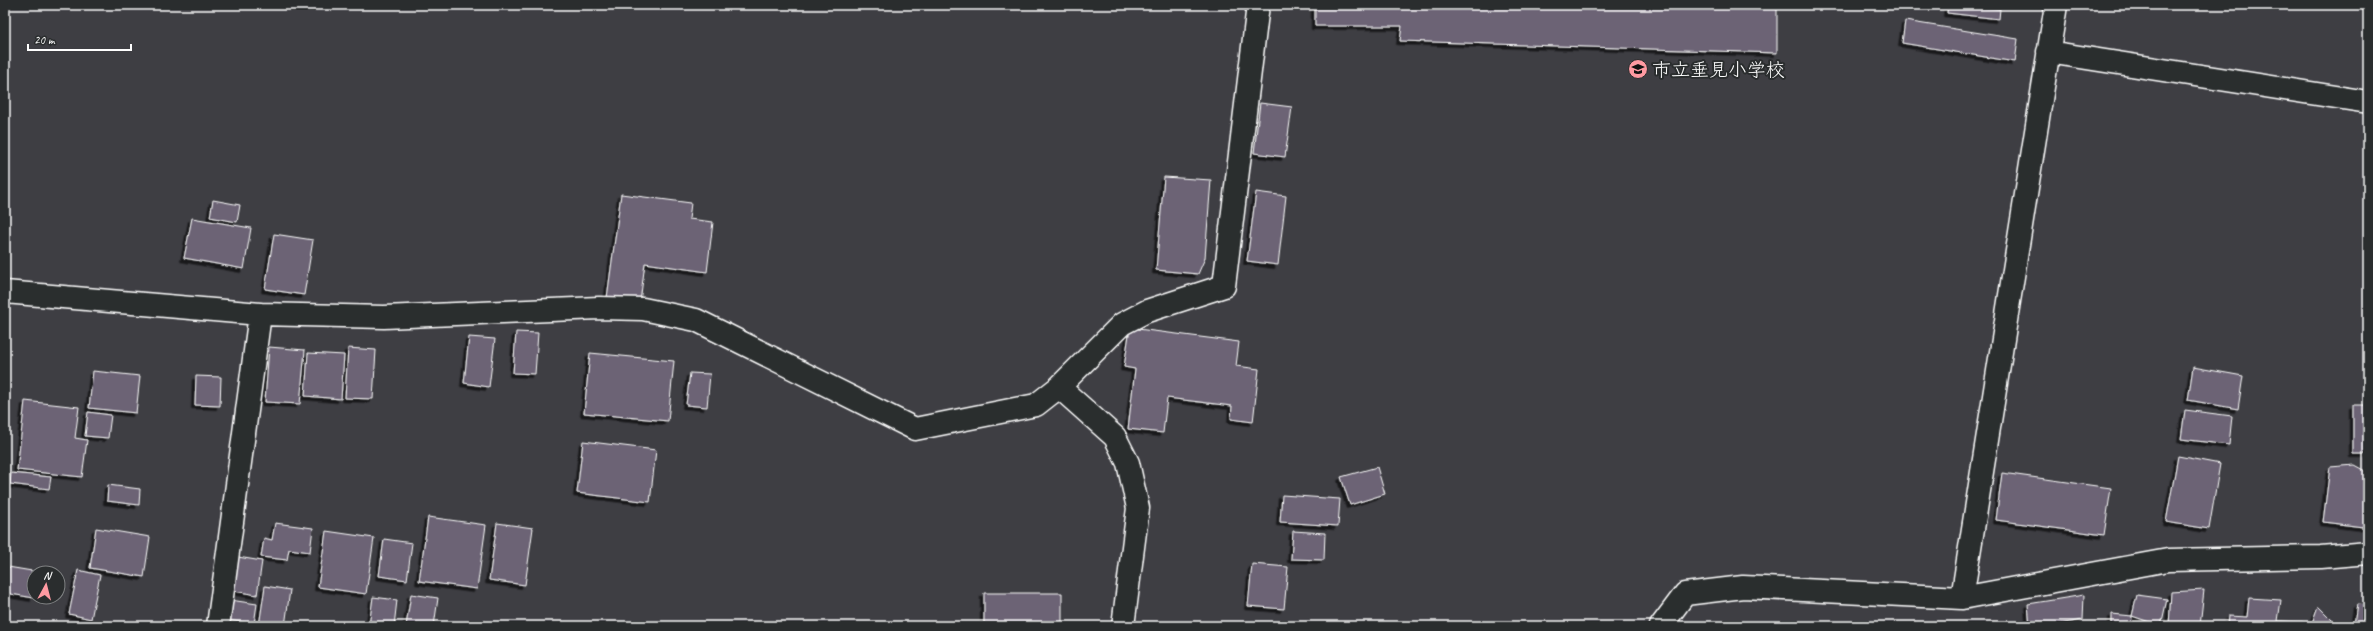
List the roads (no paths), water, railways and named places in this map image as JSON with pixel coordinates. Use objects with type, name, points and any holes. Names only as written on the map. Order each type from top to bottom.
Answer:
[{"type":"street","points":[[5,292],[260,314],[384,317],[599,308],[643,309],[696,320],[915,429],[1036,405],[1059,387],[1122,324],[1147,311],[1224,286],[1258,5]]},
{"type":"street","points":[[1962,598],[2056,5]]},
{"type":"street","points":[[2048,52],[2368,102]]},
{"type":"street","points":[[218,626],[260,314]]},
{"type":"street","points":[[1059,387],[1115,437],[1128,463],[1138,508],[1123,626]]},
{"type":"street","points":[[1661,626],[1685,594],[1743,587],[1962,598],[2168,560],[2321,557],[2368,553]]},
{"type":"place","name":"市立垂見小学校","points":[[1638,69]]}]
